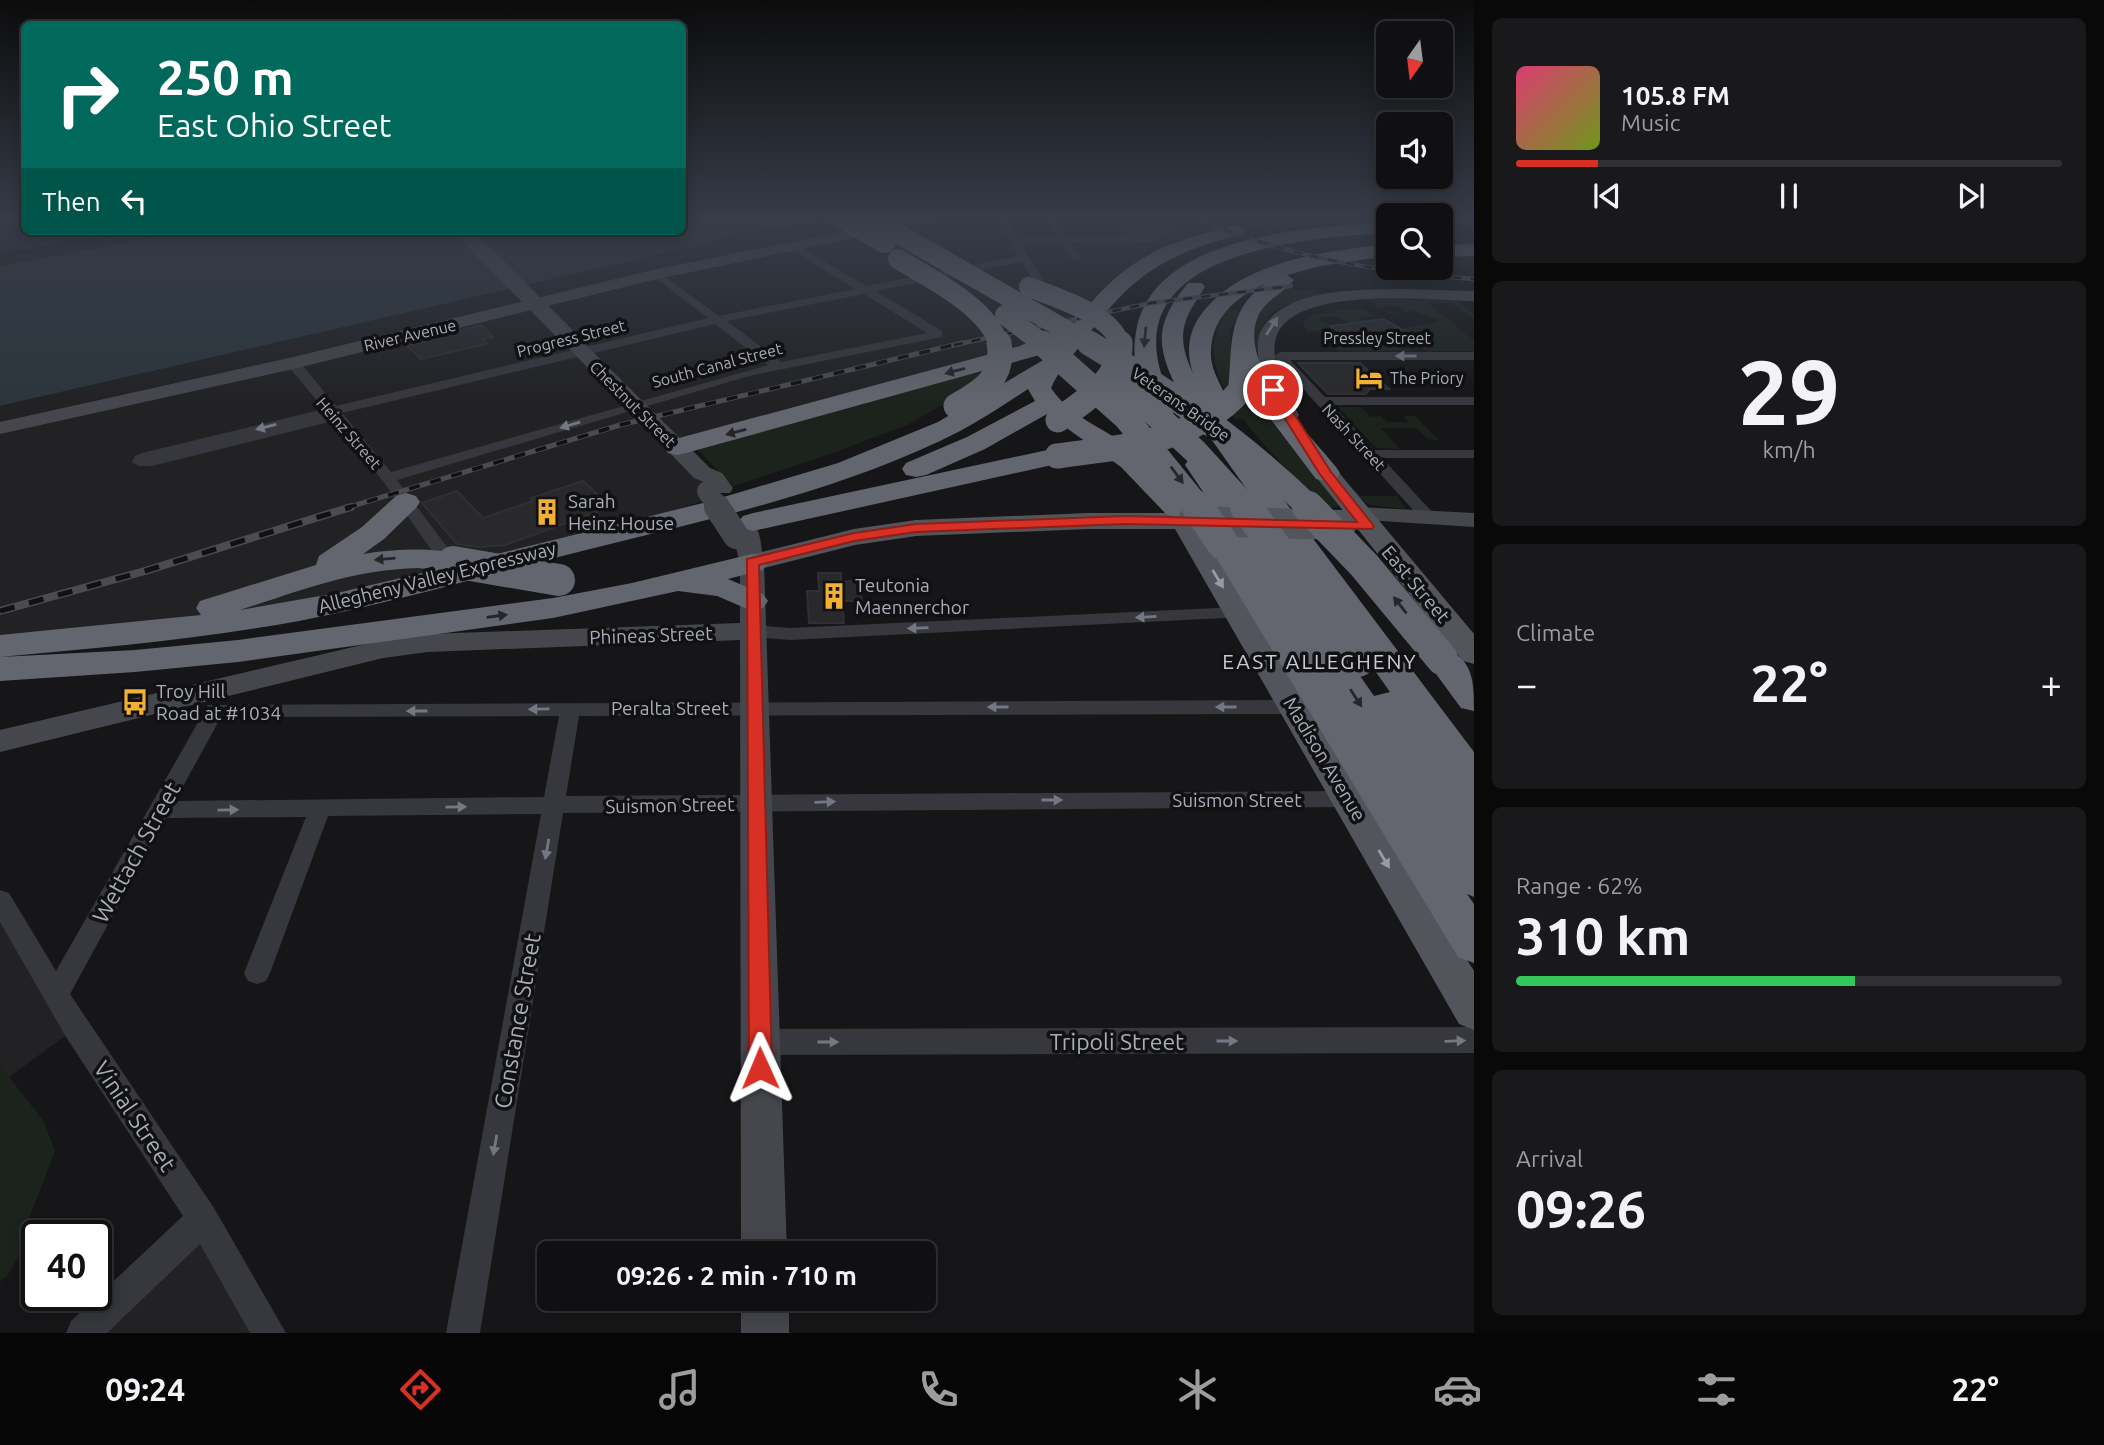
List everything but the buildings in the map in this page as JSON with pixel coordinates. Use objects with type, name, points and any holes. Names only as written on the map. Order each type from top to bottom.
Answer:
[{"type":"highway","points":[[532,554],[834,458],[916,426],[956,406],[995,377],[1003,355],[999,337],[983,317],[926,278]]},
{"type":"highway","name":"Veterans Bridge","points":[[952,278],[1071,365],[1121,410],[1167,462],[1297,660],[1474,943]]},
{"type":"highway","points":[[958,278],[1021,314],[1122,383],[1195,451],[1261,525],[1474,829]]},
{"type":"highway","name":"Veterans Bridge","points":[[969,278],[1151,380],[1223,432],[1278,478],[1357,555],[1464,650],[1474,699]]},
{"type":"highway","points":[[804,509],[943,459],[1095,393],[1119,364],[1123,348],[1112,329],[1082,308],[1003,278]]},
{"type":"highway","points":[[1126,278],[1113,288],[1051,365],[1039,388],[1041,393],[1069,418],[1130,460],[1185,515]]},
{"type":"highway","points":[[902,487],[995,455],[1048,414],[1128,304],[1152,278]]},
{"type":"highway","points":[[1179,278],[1152,307],[1146,321],[1144,355],[1156,392],[1185,445],[1301,615],[1474,878]]},
{"type":"highway","points":[[1207,278],[1195,287],[1175,313],[1170,327],[1171,340],[1182,375],[1192,395],[1474,781]]},
{"type":"highway","points":[[1182,375],[1178,350],[1183,322],[1200,298],[1233,278]]},
{"type":"highway","points":[[1258,278],[1226,297],[1202,328],[1199,354],[1201,368],[1218,404],[1474,747]]},
{"type":"highway","points":[[804,509],[1057,456],[1138,443],[1198,426],[1226,409],[1240,391],[1244,320],[1255,301],[1287,278]]},
{"type":"highway","points":[[677,447],[1028,351],[1061,337],[1087,321]]},
{"type":"highway","points":[[1242,334],[1255,381],[1326,473]]},
{"type":"highway","name":"Allegheny Valley Expressway","points":[[0,646],[252,619],[415,585],[727,505],[854,466],[931,435],[969,416],[1051,365]]},
{"type":"highway","points":[[313,573],[365,539],[397,490]]},
{"type":"highway","name":"Allegheny Valley Expressway","points":[[0,656],[233,634],[391,609],[804,509]]},
{"type":"highway","points":[[0,646],[180,617],[313,573],[357,562],[392,558],[453,562],[559,580],[607,578],[747,546]]},
{"type":"highway","points":[[0,669],[135,661],[317,641],[571,605],[658,586],[747,546]]},
{"type":"highway","points":[[658,586],[716,586],[752,616]]},
{"type":"main road","name":"East Street","points":[[1326,473],[1349,520],[1464,650]]},
{"type":"main road","points":[[747,546],[854,537],[916,528],[1185,515],[1349,520]]},
{"type":"main road","name":"Madison Avenue","points":[[1185,515],[1238,613],[1474,1010]]},
{"type":"street","name":"Chestnut Street","points":[[510,278],[677,447],[710,484],[732,533],[747,546]]},
{"type":"street","name":"River Avenue","points":[[0,428],[293,363],[640,278]]},
{"type":"street","points":[[663,278],[778,366]]},
{"type":"street","points":[[846,278],[865,290]]},
{"type":"street","name":"Progress Street","points":[[332,413],[320,420],[152,462],[139,462],[147,456],[719,319],[924,278]]},
{"type":"street","name":"South Canal Street","points":[[397,490],[636,406],[778,366],[938,334],[865,290]]},
{"type":"street","points":[[1326,473],[1273,390],[1265,368],[1263,345],[1275,320],[1287,310],[1331,298],[1474,296]]},
{"type":"street","name":"Pressley Street","points":[[1280,356],[1474,356]]},
{"type":"street","name":"Nash Street","points":[[1280,356],[1429,518]]},
{"type":"street","name":"Heinz Street","points":[[293,363],[397,490],[438,547],[453,562]]},
{"type":"street","points":[[1321,401],[1474,401]]},
{"type":"street","points":[[1370,454],[1474,454]]},
{"type":"street","points":[[1349,520],[1429,518],[1474,522]]},
{"type":"street","points":[[1349,520],[1474,522]]},
{"type":"street","points":[[747,546],[752,616],[757,804],[764,1241]]},
{"type":"street","name":"Phineas Street","points":[[0,741],[383,649],[428,643],[752,616],[790,634],[1238,613]]},
{"type":"street","name":"Peralta Street","points":[[215,710],[1294,707]]},
{"type":"street","name":"Constance Street","points":[[463,1333],[570,709]]},
{"type":"street","name":"Wettach Street","points":[[57,993],[215,710]]},
{"type":"street","name":"Suismon Street","points":[[160,810],[873,801],[1349,799]]},
{"type":"street","points":[[257,972],[320,809]]},
{"type":"street","name":"Vinial Street","points":[[0,900],[76,1028],[204,1219],[269,1333]]},
{"type":"street","name":"Tripoli Street","points":[[760,1042],[1474,1040]]},
{"type":"street","points":[[83,1333],[204,1219]]},
{"type":"street","points":[[765,1311],[765,1333]]},
{"type":"shaded area","points":[[0,278],[556,278],[0,406]]},
{"type":"shaded area","points":[[556,278],[1138,278],[1061,337],[678,447],[707,491],[698,494],[702,501],[628,526],[415,585],[0,646],[0,406]]},
{"type":"shaded area","points":[[1316,289],[1324,295],[1284,306],[1268,317],[1263,326],[1260,358],[1253,357],[1251,347],[1257,310],[1281,291]]},
{"type":"shaded area","points":[[1366,299],[1454,299],[1474,314],[1474,319],[1452,303],[1427,303],[1474,340],[1474,351],[1427,351],[1420,347],[1426,345],[1401,329],[1439,321],[1414,311],[1406,312],[1397,306],[1381,306],[1388,312],[1403,313],[1390,314]]},
{"type":"shaded area","points":[[1228,309],[1239,311],[1230,331],[1235,375],[1226,392],[1217,371],[1214,350],[1217,330]]},
{"type":"shaded area","points":[[1330,309],[1363,309],[1377,316],[1360,319],[1370,325],[1361,330],[1335,316],[1318,318],[1331,326],[1320,329],[1348,340],[1378,336],[1402,348],[1416,351],[1339,351],[1334,348],[1345,346],[1319,331],[1307,332],[1303,323],[1314,314],[1337,312]]},
{"type":"shaded area","points":[[986,367],[960,395],[907,425],[733,486],[697,449]]},
{"type":"shaded area","points":[[1252,391],[1339,504],[1337,507],[1329,508],[1284,466],[1243,419],[1235,419],[1232,415]]},
{"type":"shaded area","points":[[1338,407],[1361,407],[1371,417],[1381,416],[1387,422],[1408,422],[1404,416],[1415,416],[1439,440],[1428,439],[1416,428],[1381,428],[1400,449],[1376,448]]},
{"type":"shaded area","points":[[1349,491],[1356,491],[1360,496],[1397,496],[1406,509],[1370,505]]},
{"type":"shaded area","points":[[0,900],[76,1028],[9,1077],[0,1065]]},
{"type":"shaded area","points":[[0,1065],[44,1122],[55,1151],[30,1220],[21,1220],[21,1253],[7,1276],[0,1281]]},
{"type":"shaded area","points":[[203,1219],[269,1333],[83,1333],[106,1311],[112,1311],[112,1305]]},
{"type":"railway","points":[[1464,278],[1474,279]]},
{"type":"railway","points":[[954,345],[1151,303],[1291,286]]},
{"type":"railway","points":[[346,508],[620,425],[962,343]]},
{"type":"railway","points":[[0,611],[145,571],[351,507]]},
{"type":"place","name":"The Priory","points":[[1369,378]]},
{"type":"place","name":"Sarah Heinz House","points":[[547,512]]},
{"type":"place","name":"Teutonia Maennerchor","points":[[834,596]]},
{"type":"place","name":"Troy Hill Road at #1034","points":[[135,702]]},
{"type":"district","name":"EAST ALLEGHENY","points":[[1320,661]]},
{"type":"route","points":[[760,1068],[752,562],[834,541],[916,528],[1125,520],[1367,526],[1326,473],[1273,390]]}]
